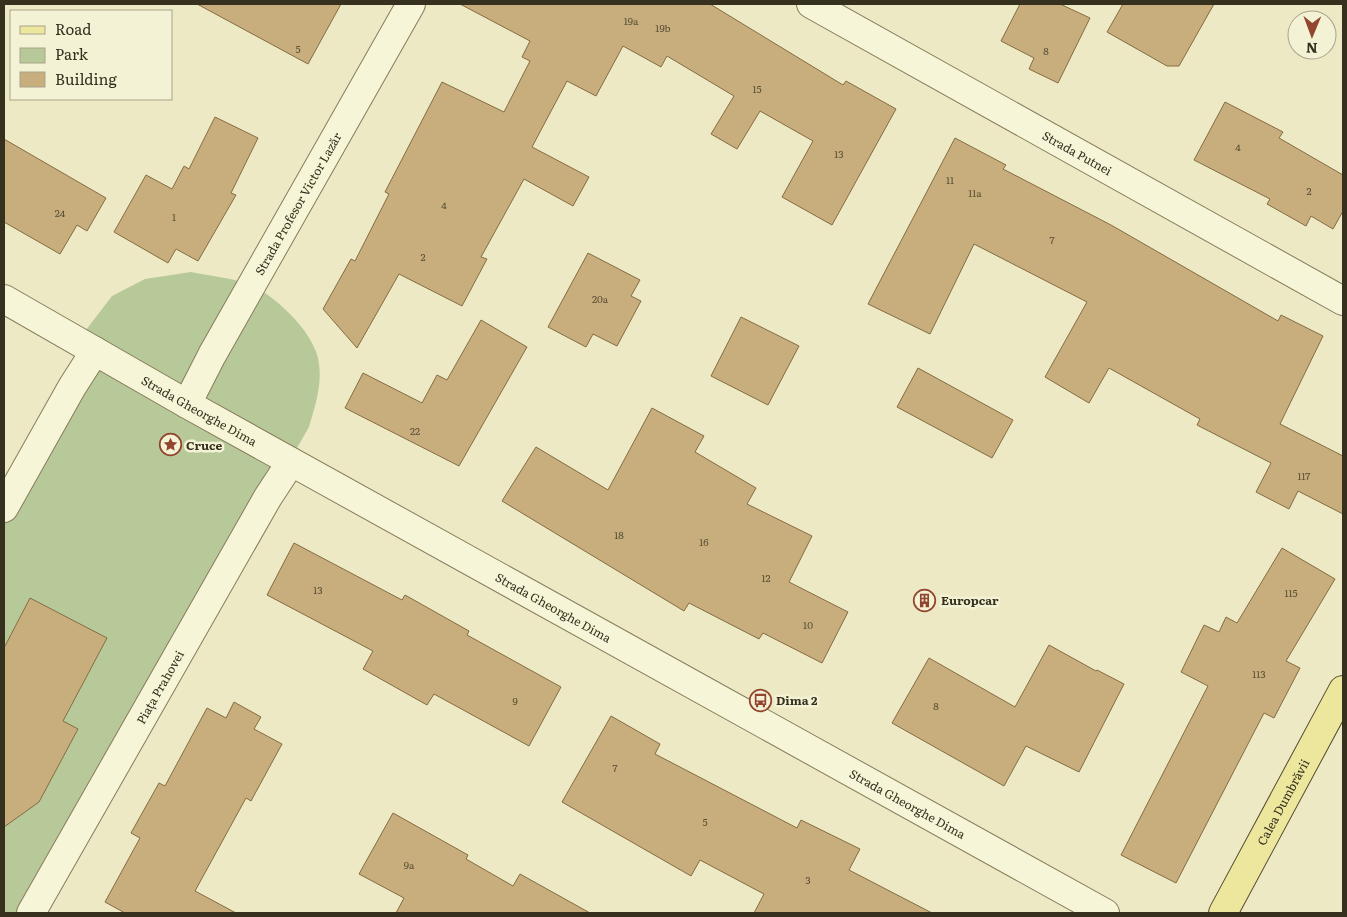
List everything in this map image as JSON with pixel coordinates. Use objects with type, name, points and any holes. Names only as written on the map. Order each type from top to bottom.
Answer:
[{"type":"main road","name":"Calea Dumbrăvii","points":[[1223,913],[1343,690]]},
{"type":"street","name":"Strada Profesor Victor Lazăr","points":[[187,404],[212,355],[411,4]]},
{"type":"street","name":"Strada Putnei","points":[[811,4],[1343,301]]},
{"type":"street","name":"Strada Gheorghe Dima","points":[[4,299],[291,462],[1105,913]]},
{"type":"street","points":[[4,508],[95,351]]},
{"type":"street","name":"Piața Prahovei","points":[[31,913],[268,497],[291,462]]},
{"type":"green space","points":[[191,272],[229,279],[261,290],[283,307],[303,329],[317,353],[320,372],[317,396],[309,427],[31,913],[4,913],[4,507],[95,351],[76,343],[112,296],[145,279]]},
{"type":"building","points":[[197,4],[341,4],[308,64]]},
{"type":"building","points":[[460,4],[710,4],[843,85],[846,81],[896,109],[832,225],[782,197],[813,141],[760,111],[737,149],[711,134],[734,96],[667,56],[661,67],[623,46],[596,96],[567,81],[532,147],[589,177],[573,206],[524,179],[481,257],[487,259],[462,306],[399,274],[357,348],[323,309],[351,259],[355,261],[389,194],[385,192],[442,82],[504,112],[530,61],[522,57],[530,41]]},
{"type":"building","points":[[1020,4],[1060,4],[1090,18],[1058,83],[1029,69],[1034,58],[1001,41]]},
{"type":"building","points":[[1123,4],[1214,4],[1179,66],[1167,66],[1107,32]]},
{"type":"building","points":[[1225,102],[1283,132],[1279,138],[1343,175],[1343,211],[1333,229],[1311,216],[1306,226],[1267,204],[1270,199],[1194,160]]},
{"type":"building","points":[[215,117],[258,138],[231,193],[236,195],[198,261],[176,249],[168,263],[114,232],[146,175],[172,189],[184,166],[189,169]]},
{"type":"building","points":[[955,138],[1006,165],[1003,169],[1111,225],[1278,321],[1281,315],[1323,336],[1280,424],[1343,456],[1343,514],[1298,491],[1289,509],[1256,492],[1271,463],[1197,425],[1200,419],[1109,368],[1089,403],[1045,377],[1087,302],[974,244],[930,334],[868,304]]},
{"type":"building","points":[[4,139],[106,198],[87,231],[77,225],[60,254],[4,222]]},
{"type":"building","points":[[588,253],[640,280],[631,296],[641,301],[617,346],[593,334],[586,347],[548,327]]},
{"type":"building","points":[[741,317],[799,346],[768,405],[711,376]]},
{"type":"building","points":[[481,320],[527,347],[459,466],[345,408],[363,373],[422,403],[437,375],[447,380]]},
{"type":"building","points":[[918,368],[1013,420],[992,458],[897,407]]},
{"type":"building","points":[[652,408],[704,436],[695,452],[756,488],[747,504],[812,536],[789,582],[848,612],[822,663],[763,633],[759,639],[689,603],[684,611],[502,501],[536,447],[608,490]]},
{"type":"building","points":[[294,543],[402,600],[405,595],[469,631],[467,635],[561,687],[529,746],[434,694],[427,705],[363,669],[373,651],[267,595]]},
{"type":"building","points":[[1282,548],[1335,579],[1286,661],[1300,668],[1274,718],[1264,713],[1176,883],[1121,855],[1208,686],[1181,672],[1204,625],[1219,632],[1226,617],[1237,623]]},
{"type":"building","points":[[30,598],[107,638],[63,721],[78,729],[39,802],[4,827],[4,648]]},
{"type":"building","points":[[1049,645],[1124,684],[1079,772],[1026,746],[1004,786],[892,723],[929,658],[1015,707]]},
{"type":"building","points":[[234,702],[261,717],[254,729],[282,744],[251,801],[246,798],[195,891],[236,913],[125,913],[105,902],[140,838],[131,833],[159,783],[165,786],[207,708],[226,718]]},
{"type":"building","points":[[611,716],[660,744],[655,754],[797,828],[801,820],[860,849],[849,870],[932,913],[754,913],[764,894],[700,860],[691,876],[562,802]]},
{"type":"building","points":[[393,813],[468,855],[466,859],[513,886],[520,874],[590,913],[396,913],[404,898],[359,874]]},
{"type":"place","name":"Cruce","points":[[170,445]]},
{"type":"place","name":"Europcar","points":[[925,600]]},
{"type":"place","name":"Dima 2","points":[[760,700]]}]
